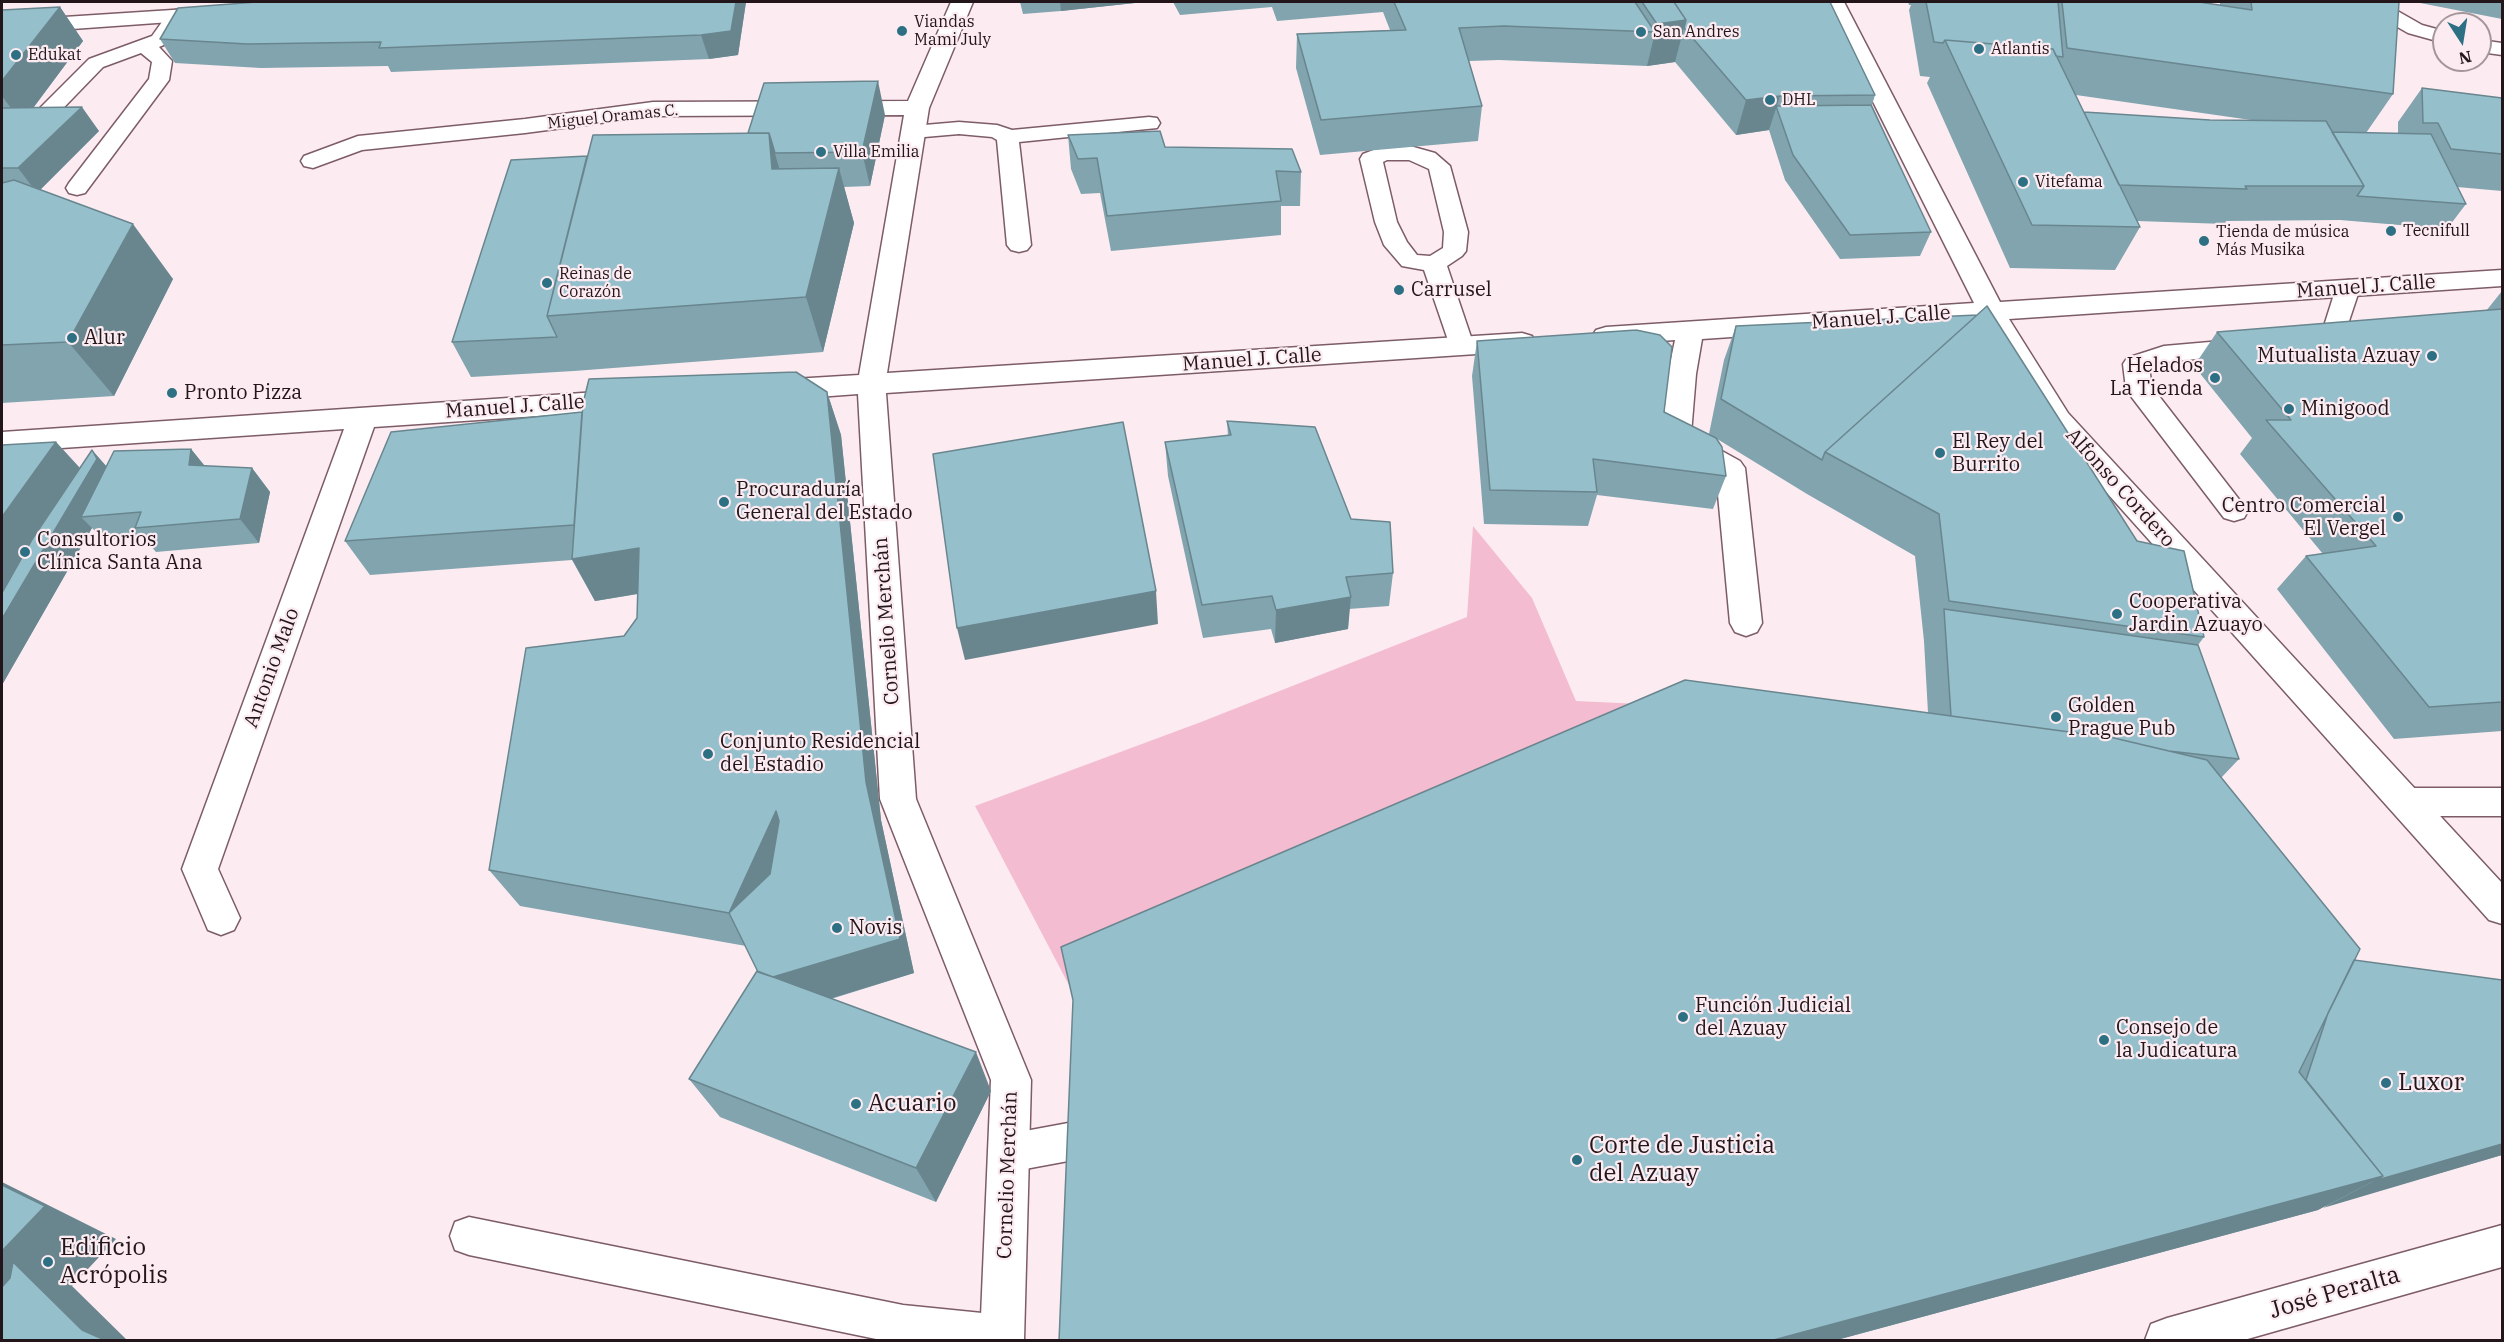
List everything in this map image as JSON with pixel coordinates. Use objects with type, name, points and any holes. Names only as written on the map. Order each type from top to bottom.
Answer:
[{"type":"street","points":[[95,21],[116,2]]},
{"type":"street","name":"Cornelio Merchán","points":[[962,2],[915,120],[871,384],[898,799],[1011,1080],[1002,1338]]},
{"type":"street","name":"Alfonso Cordero","points":[[1833,2],[1991,311],[2058,420],[2502,908]]},
{"type":"street","points":[[2,28],[234,12]]},
{"type":"street","name":"Miguel Oramas C.","points":[[313,161],[358,143],[525,126],[653,109],[915,120]]},
{"type":"street","name":"Manuel J. Calle","points":[[1576,338],[2502,278]]},
{"type":"street","points":[[1690,331],[1682,374],[1676,439],[1730,468],[1746,623]]},
{"type":"street","name":"Manuel J. Calle","points":[[746,392],[1542,340]]},
{"type":"street","name":"Manuel J. Calle","points":[[3,448],[363,417],[651,399]]},
{"type":"street","name":"Antonio Malo","points":[[221,918],[200,869],[363,417]]},
{"type":"street","name":"José Peralta","points":[[2192,1337],[2502,1246]]},
{"type":"lane","points":[[2377,2],[2387,13],[2415,29],[2432,34]]},
{"type":"lane","points":[[36,123],[96,63],[159,40],[176,16]]},
{"type":"lane","points":[[77,188],[159,80],[162,61],[144,46]]},
{"type":"lane","points":[[915,120],[959,128],[997,131],[1008,137],[1149,123]]},
{"type":"lane","points":[[1008,137],[1019,245]]},
{"type":"lane","points":[[1410,153],[1427,158],[1439,166],[1456,232],[1454,251],[1434,264],[1410,261],[1396,245],[1386,222],[1371,159],[1384,154],[1410,153]]},
{"type":"lane","points":[[1434,264],[1462,346]]},
{"type":"lane","points":[[2234,511],[2139,389],[2136,364],[2164,354],[2320,341],[2334,330],[2348,288]]},
{"type":"lane","points":[[2406,802],[2502,802]]},
{"type":"lane","points":[[1009,1153],[1134,1130]]},
{"type":"lane","points":[[469,1236],[903,1325],[1002,1338]]},
{"type":"shaded area","points":[[1473,526],[1532,598],[1576,701],[1663,705],[1071,989],[975,806],[1201,722],[1467,617]]},
{"type":"building","points":[[257,2],[736,2],[731,31],[701,35],[379,48],[381,42],[247,44],[160,39],[178,8]]},
{"type":"building","points":[[1394,2],[1635,2],[1655,32],[1504,26],[1459,28],[1482,106],[1321,120],[1297,34],[1406,30]]},
{"type":"building","points":[[1642,2],[1674,2],[1686,20],[1657,24]]},
{"type":"building","points":[[1674,2],[1830,2],[1875,95],[1780,96],[1746,100],[1684,28],[1686,20]]},
{"type":"building","points":[[1926,2],[2058,2],[2063,57],[2056,56],[2053,49],[1945,40],[1943,43],[1934,42]]},
{"type":"building","points":[[2062,2],[2199,2],[2252,10],[2251,2],[2399,2],[2393,94],[2067,48]]},
{"type":"building","points":[[60,7],[2,81],[2,10]]},
{"type":"building","points":[[1945,40],[2053,49],[2140,227],[2032,225]]},
{"type":"building","points":[[878,81],[862,152],[775,153],[769,133],[748,133],[764,83]]},
{"type":"building","points":[[2422,88],[2502,98],[2502,154],[2451,149],[2438,123],[2423,123]]},
{"type":"building","points":[[1871,105],[1931,232],[1850,235],[1793,155],[1776,106]]},
{"type":"building","points":[[82,107],[18,168],[2,168],[2,108]]},
{"type":"building","points":[[2084,112],[2210,120],[2326,121],[2364,186],[2245,186],[2247,189],[2119,185]]},
{"type":"building","points":[[1160,131],[1165,147],[1292,149],[1301,172],[1276,171],[1281,201],[1107,216],[1097,158],[1078,159],[1068,135]]},
{"type":"building","points":[[2332,132],[2431,134],[2466,204],[2357,196],[2364,186]]},
{"type":"building","points":[[769,133],[772,169],[839,168],[806,297],[547,316],[593,135]]},
{"type":"building","points":[[587,156],[547,316],[557,337],[452,342],[511,160]]},
{"type":"building","points":[[14,180],[133,224],[68,342],[2,345],[2,183]]},
{"type":"building","points":[[1987,306],[2137,541],[2184,551],[2204,637],[1949,601],[1939,514],[1825,452]]},
{"type":"building","name":"Centro Comercial El Vergel","points":[[2502,309],[2502,702],[2429,707],[2306,556],[2376,546],[2266,420],[2291,420],[2217,332]]},
{"type":"building","points":[[1977,315],[1825,452],[1822,460],[1721,399],[1736,326]]},
{"type":"building","points":[[1636,330],[1660,335],[1672,347],[1664,412],[1716,438],[1722,447],[1726,476],[1593,459],[1597,492],[1490,490],[1477,341]]},
{"type":"building","points":[[796,372],[827,392],[866,782],[900,939],[773,977],[758,972],[729,913],[489,870],[526,648],[624,636],[637,618],[639,548],[572,559],[583,403],[589,379]],"holes":[[[776,811],[779,821],[770,874],[729,913]]]},
{"type":"building","points":[[582,412],[574,525],[345,541],[391,432]]},
{"type":"building","points":[[1227,421],[1315,427],[1351,519],[1390,522],[1393,573],[1346,577],[1351,597],[1276,610],[1272,596],[1202,605],[1165,442],[1231,435]]},
{"type":"building","points":[[1123,422],[1156,591],[957,628],[933,454]]},
{"type":"building","points":[[56,442],[2,517],[2,445]]},
{"type":"building","points":[[191,449],[189,465],[252,468],[240,519],[135,528],[141,512],[81,517],[114,451]]},
{"type":"building","points":[[92,450],[97,459],[2,619],[2,593],[33,538]]},
{"type":"building","points":[[1944,609],[2198,645],[2239,759],[2169,751],[2114,738],[1951,716]]},
{"type":"building","name":"Función Judicial del Azuay","points":[[1685,680],[2114,738],[2207,760],[2360,949],[2299,1072],[2383,1176],[1770,1341],[1059,1341],[1073,1000],[1061,947]]},
{"type":"building","name":"Luxor","points":[[2354,960],[2502,980],[2502,1144],[2374,1181],[2383,1176],[2306,1080],[2328,1013]]},
{"type":"building","name":"Acuario","points":[[757,971],[976,1052],[916,1168],[689,1079]]},
{"type":"building","points":[[2,1185],[45,1206],[2,1251]]},
{"type":"building","points":[[13,1262],[82,1330],[107,1341],[2,1341],[2,1287],[10,1278]]},
{"type":"place","name":"Viandas Mami July","points":[[902,31]]},
{"type":"place","name":"San Andres","points":[[1641,32]]},
{"type":"place","name":"Atlantis","points":[[1979,49]]},
{"type":"place","name":"Edukat","points":[[16,55]]},
{"type":"place","name":"DHL","points":[[1770,100]]},
{"type":"place","name":"Villa Emilia","points":[[821,152]]},
{"type":"place","name":"Vitefama","points":[[2023,182]]},
{"type":"place","name":"Tecnifull","points":[[2391,231]]},
{"type":"place","name":"Tienda de música Más Musika","points":[[2204,241]]},
{"type":"place","name":"Reinas de Corazón","points":[[547,283]]},
{"type":"place","name":"Carrusel","points":[[1399,290]]},
{"type":"place","name":"Alur","points":[[72,338]]},
{"type":"place","name":"Mutualista Azuay","points":[[2432,356]]},
{"type":"place","name":"Helados La Tienda","points":[[2215,378]]},
{"type":"place","name":"Pronto Pizza","points":[[172,393]]},
{"type":"place","name":"Minigood","points":[[2289,409]]},
{"type":"place","name":"El Rey del Burrito","points":[[1940,453]]},
{"type":"place","name":"Procuraduría General del Estado","points":[[724,502]]},
{"type":"place","name":"Centro Comercial El Vergel","points":[[2398,517]]},
{"type":"place","name":"Consultorios Clínica Santa Ana","points":[[25,552]]},
{"type":"place","name":"Cooperativa Jardin Azuayo","points":[[2117,614]]},
{"type":"place","name":"Golden Prague Pub","points":[[2056,717]]},
{"type":"place","name":"Conjunto Residencial del Estadio","points":[[708,754]]},
{"type":"place","name":"Novis","points":[[837,928]]},
{"type":"place","name":"Función Judicial del Azuay","points":[[1683,1017]]},
{"type":"place","name":"Consejo de la Judicatura","points":[[2104,1040]]},
{"type":"place","name":"Luxor","points":[[2386,1083]]},
{"type":"place","name":"Acuario","points":[[856,1104]]},
{"type":"place","name":"Corte de Justicia del Azuay","points":[[1577,1160]]},
{"type":"place","name":"Edificio Acrópolis","points":[[48,1262]]}]
